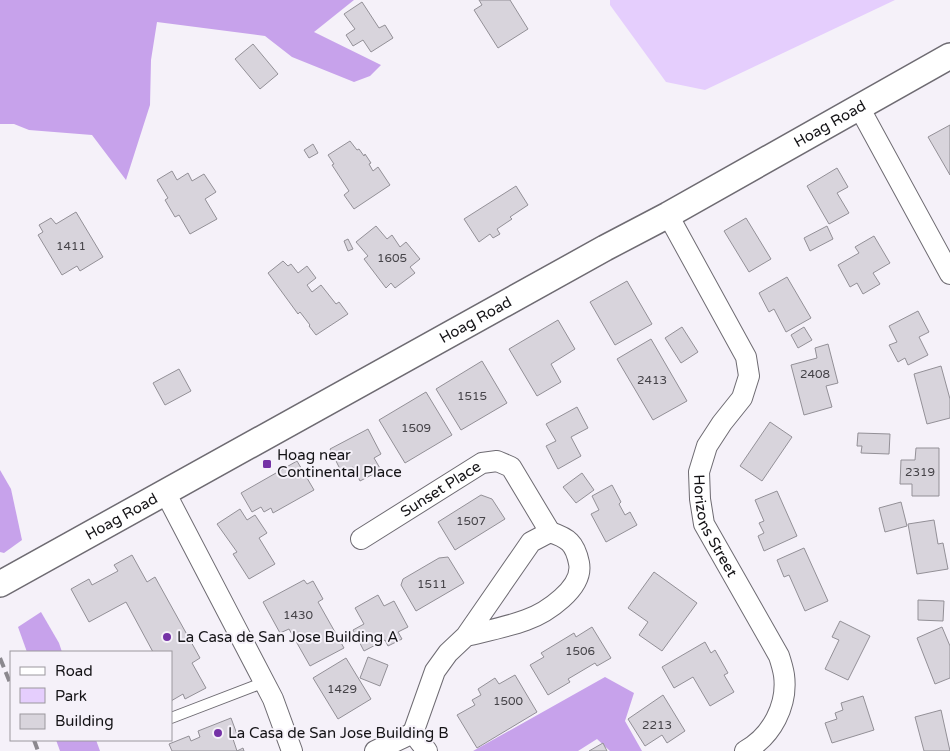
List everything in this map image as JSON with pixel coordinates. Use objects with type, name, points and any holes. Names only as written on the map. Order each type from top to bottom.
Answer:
[{"type":"street","name":"Hoag Road","points":[[0,584],[588,257],[668,215],[950,56]]},
{"type":"street","points":[[859,107],[950,274]]},
{"type":"street","name":"Horizons Street","points":[[668,215],[746,357],[749,376],[742,398],[707,446],[699,472],[700,499],[704,524],[779,656],[784,676],[783,699],[776,720],[765,736],[746,751]]},
{"type":"street","name":"Sunset Place","points":[[360,539],[482,463],[498,461],[511,467],[550,532]]},
{"type":"street","points":[[165,492],[273,698],[292,751]]},
{"type":"street","points":[[375,751],[413,733],[435,671],[448,653],[466,636],[531,542],[550,532],[566,538],[577,551],[580,568],[572,588],[554,605],[527,620],[466,636]]},
{"type":"street","points":[[413,733],[427,751]]},
{"type":"lane","points":[[172,718],[265,682]]},
{"type":"green space","points":[[610,0],[895,0],[705,90],[666,82],[610,5]]},
{"type":"shaded area","points":[[0,0],[354,0],[314,32],[381,65],[370,76],[354,82],[292,57],[265,36],[157,22],[151,60],[150,105],[126,180],[92,135],[29,130],[14,124],[0,124]]},
{"type":"shaded area","points":[[0,470],[11,489],[22,540],[4,553],[0,552]]},
{"type":"shaded area","points":[[41,612],[62,651],[27,651],[18,627]]},
{"type":"shaded area","points":[[605,677],[634,693],[625,721],[642,751],[610,751],[597,739],[578,751],[473,751]]},
{"type":"shaded area","points":[[56,741],[96,741],[100,751],[60,751]]},
{"type":"building","points":[[479,0],[510,0],[528,29],[498,48],[474,10],[482,5]]},
{"type":"building","points":[[362,2],[379,28],[385,25],[393,38],[371,52],[363,40],[353,46],[346,35],[355,29],[344,14]]},
{"type":"building","points":[[253,44],[278,74],[260,89],[235,59]]},
{"type":"building","points":[[950,125],[950,175],[928,137]]},
{"type":"building","points":[[350,141],[364,156],[365,154],[371,163],[369,164],[373,171],[378,167],[390,185],[354,209],[344,195],[349,191],[332,165],[334,164],[328,155]]},
{"type":"building","points":[[313,144],[318,153],[309,158],[304,150]]},
{"type":"building","points":[[837,168],[848,187],[837,193],[849,213],[829,224],[807,186]]},
{"type":"building","points":[[172,171],[177,180],[188,173],[192,181],[204,174],[216,192],[205,199],[217,219],[190,234],[179,215],[175,217],[165,200],[168,198],[157,180]]},
{"type":"building","points":[[516,186],[528,205],[510,217],[512,219],[497,229],[500,234],[493,238],[490,234],[479,242],[464,219]]},
{"type":"building","points":[[76,212],[103,257],[80,271],[77,266],[62,275],[38,235],[43,232],[39,225],[51,218],[56,224]]},
{"type":"building","points":[[746,218],[771,259],[749,272],[724,231]]},
{"type":"building","points":[[376,226],[387,239],[392,235],[400,247],[406,242],[420,259],[410,267],[415,273],[395,288],[391,283],[386,288],[364,259],[368,256],[356,242]]},
{"type":"building","points":[[827,226],[833,239],[810,251],[804,238]]},
{"type":"building","points":[[874,236],[890,263],[873,273],[880,284],[863,294],[857,283],[850,287],[838,265],[859,253],[855,247]]},
{"type":"building","points":[[348,239],[353,249],[348,251],[344,241]]},
{"type":"building","points":[[283,261],[288,266],[291,264],[298,273],[307,266],[316,278],[307,285],[312,292],[321,285],[336,304],[339,302],[348,314],[316,335],[268,273]]},
{"type":"building","points":[[787,277],[811,318],[786,332],[774,309],[769,312],[759,293]]},
{"type":"building","points":[[627,281],[652,324],[615,345],[590,302]]},
{"type":"building","points":[[918,311],[929,332],[919,337],[928,355],[908,365],[905,358],[898,362],[889,345],[897,342],[889,326]]},
{"type":"building","points":[[558,320],[575,349],[551,364],[561,382],[537,396],[509,349]]},
{"type":"building","points":[[682,327],[698,352],[681,363],[665,338]]},
{"type":"building","points":[[804,327],[812,340],[798,348],[791,335]]},
{"type":"building","points":[[651,339],[687,401],[653,420],[617,359]]},
{"type":"building","points":[[828,344],[838,383],[826,386],[832,407],[804,415],[791,365],[817,358],[815,348]]},
{"type":"building","points":[[482,361],[507,403],[461,430],[436,389]]},
{"type":"building","points":[[941,366],[950,399],[950,418],[927,424],[914,374]]},
{"type":"building","points":[[179,369],[191,391],[165,405],[153,383]]},
{"type":"building","points":[[426,392],[452,435],[405,463],[379,420]]},
{"type":"building","points":[[577,407],[588,428],[571,437],[581,456],[558,469],[546,446],[556,441],[546,424]]},
{"type":"building","points":[[770,422],[792,437],[762,481],[740,466]]},
{"type":"building","points":[[368,429],[381,454],[374,458],[381,470],[360,481],[353,467],[342,473],[330,449]]},
{"type":"building","points":[[858,433],[890,434],[889,454],[861,453],[862,446],[857,446]]},
{"type":"building","points":[[916,448],[939,448],[939,496],[912,496],[912,484],[900,484],[901,460],[915,460]]},
{"type":"building","points":[[297,461],[314,490],[273,513],[271,508],[264,512],[261,507],[252,512],[241,493]]},
{"type":"building","points":[[582,473],[594,490],[576,503],[563,487]]},
{"type":"building","points":[[612,485],[625,515],[630,512],[637,525],[606,542],[591,514],[599,510],[592,496]]},
{"type":"building","points":[[777,491],[797,536],[764,551],[758,536],[764,533],[759,523],[764,521],[755,500]]},
{"type":"building","points":[[481,495],[492,499],[505,519],[455,550],[438,522]]},
{"type":"building","points":[[901,502],[907,526],[885,532],[879,508]]},
{"type":"building","points":[[240,509],[247,520],[255,515],[267,533],[259,538],[275,564],[249,579],[233,554],[237,552],[217,524]]},
{"type":"building","points":[[934,520],[938,544],[943,543],[948,569],[917,574],[908,524]]},
{"type":"building","points":[[804,548],[828,601],[805,611],[789,575],[784,577],[777,560]]},
{"type":"building","name":"La Casa de San Jose Building A","points":[[132,555],[147,582],[155,577],[200,658],[192,663],[206,688],[185,699],[183,694],[172,700],[172,651],[152,651],[126,602],[89,622],[71,589],[89,579],[92,585],[118,571],[114,565]]},
{"type":"building","points":[[448,557],[464,583],[416,611],[401,585],[403,579],[439,558]]},
{"type":"building","points":[[654,572],[697,603],[662,651],[639,635],[648,622],[628,608]]},
{"type":"building","points":[[304,580],[307,584],[313,581],[323,599],[318,602],[344,648],[310,666],[289,629],[280,633],[263,602]]},
{"type":"building","points":[[378,595],[384,606],[394,601],[408,627],[398,632],[402,639],[388,646],[385,640],[364,651],[353,630],[364,624],[355,608]]},
{"type":"building","points":[[918,600],[944,601],[943,621],[918,620]]},
{"type":"building","points":[[840,621],[870,636],[848,680],[825,669],[839,640],[832,637]]},
{"type":"building","points":[[592,627],[611,658],[597,666],[595,663],[568,679],[570,682],[548,695],[530,665],[544,657],[541,653],[574,633],[576,637]]},
{"type":"building","points":[[942,627],[950,646],[950,678],[935,684],[917,638]]},
{"type":"building","points":[[705,642],[711,653],[715,650],[728,673],[724,675],[734,692],[710,706],[693,677],[674,688],[662,667]]},
{"type":"building","points":[[368,657],[388,665],[380,686],[360,678]]},
{"type":"building","points":[[346,658],[371,699],[338,719],[313,678]]},
{"type":"building","points":[[515,675],[537,712],[477,748],[457,715],[475,705],[472,700],[481,695],[478,689],[495,678],[499,684]]},
{"type":"building","points":[[663,695],[685,731],[667,743],[662,735],[645,746],[628,719]]},
{"type":"building","points":[[863,696],[874,730],[832,743],[825,723],[837,719],[835,713],[843,710],[841,703]]},
{"type":"building","points":[[941,710],[950,751],[924,751],[915,717]]},
{"type":"building","name":"La Casa de San Jose Building B","points":[[231,718],[238,737],[233,739],[237,751],[172,751],[169,744],[189,736],[191,741],[200,737],[198,731]]},
{"type":"building","points":[[603,743],[607,751],[589,751]]},
{"type":"railway","points":[[0,658],[10,683]]},
{"type":"railway","points":[[34,741],[38,751]]},
{"type":"place","name":"Hoag near Continental Place","points":[[267,464]]},
{"type":"place","name":"La Casa de San Jose Building A","points":[[167,637]]},
{"type":"place","name":"La Casa de San Jose Building B","points":[[218,733]]}]
